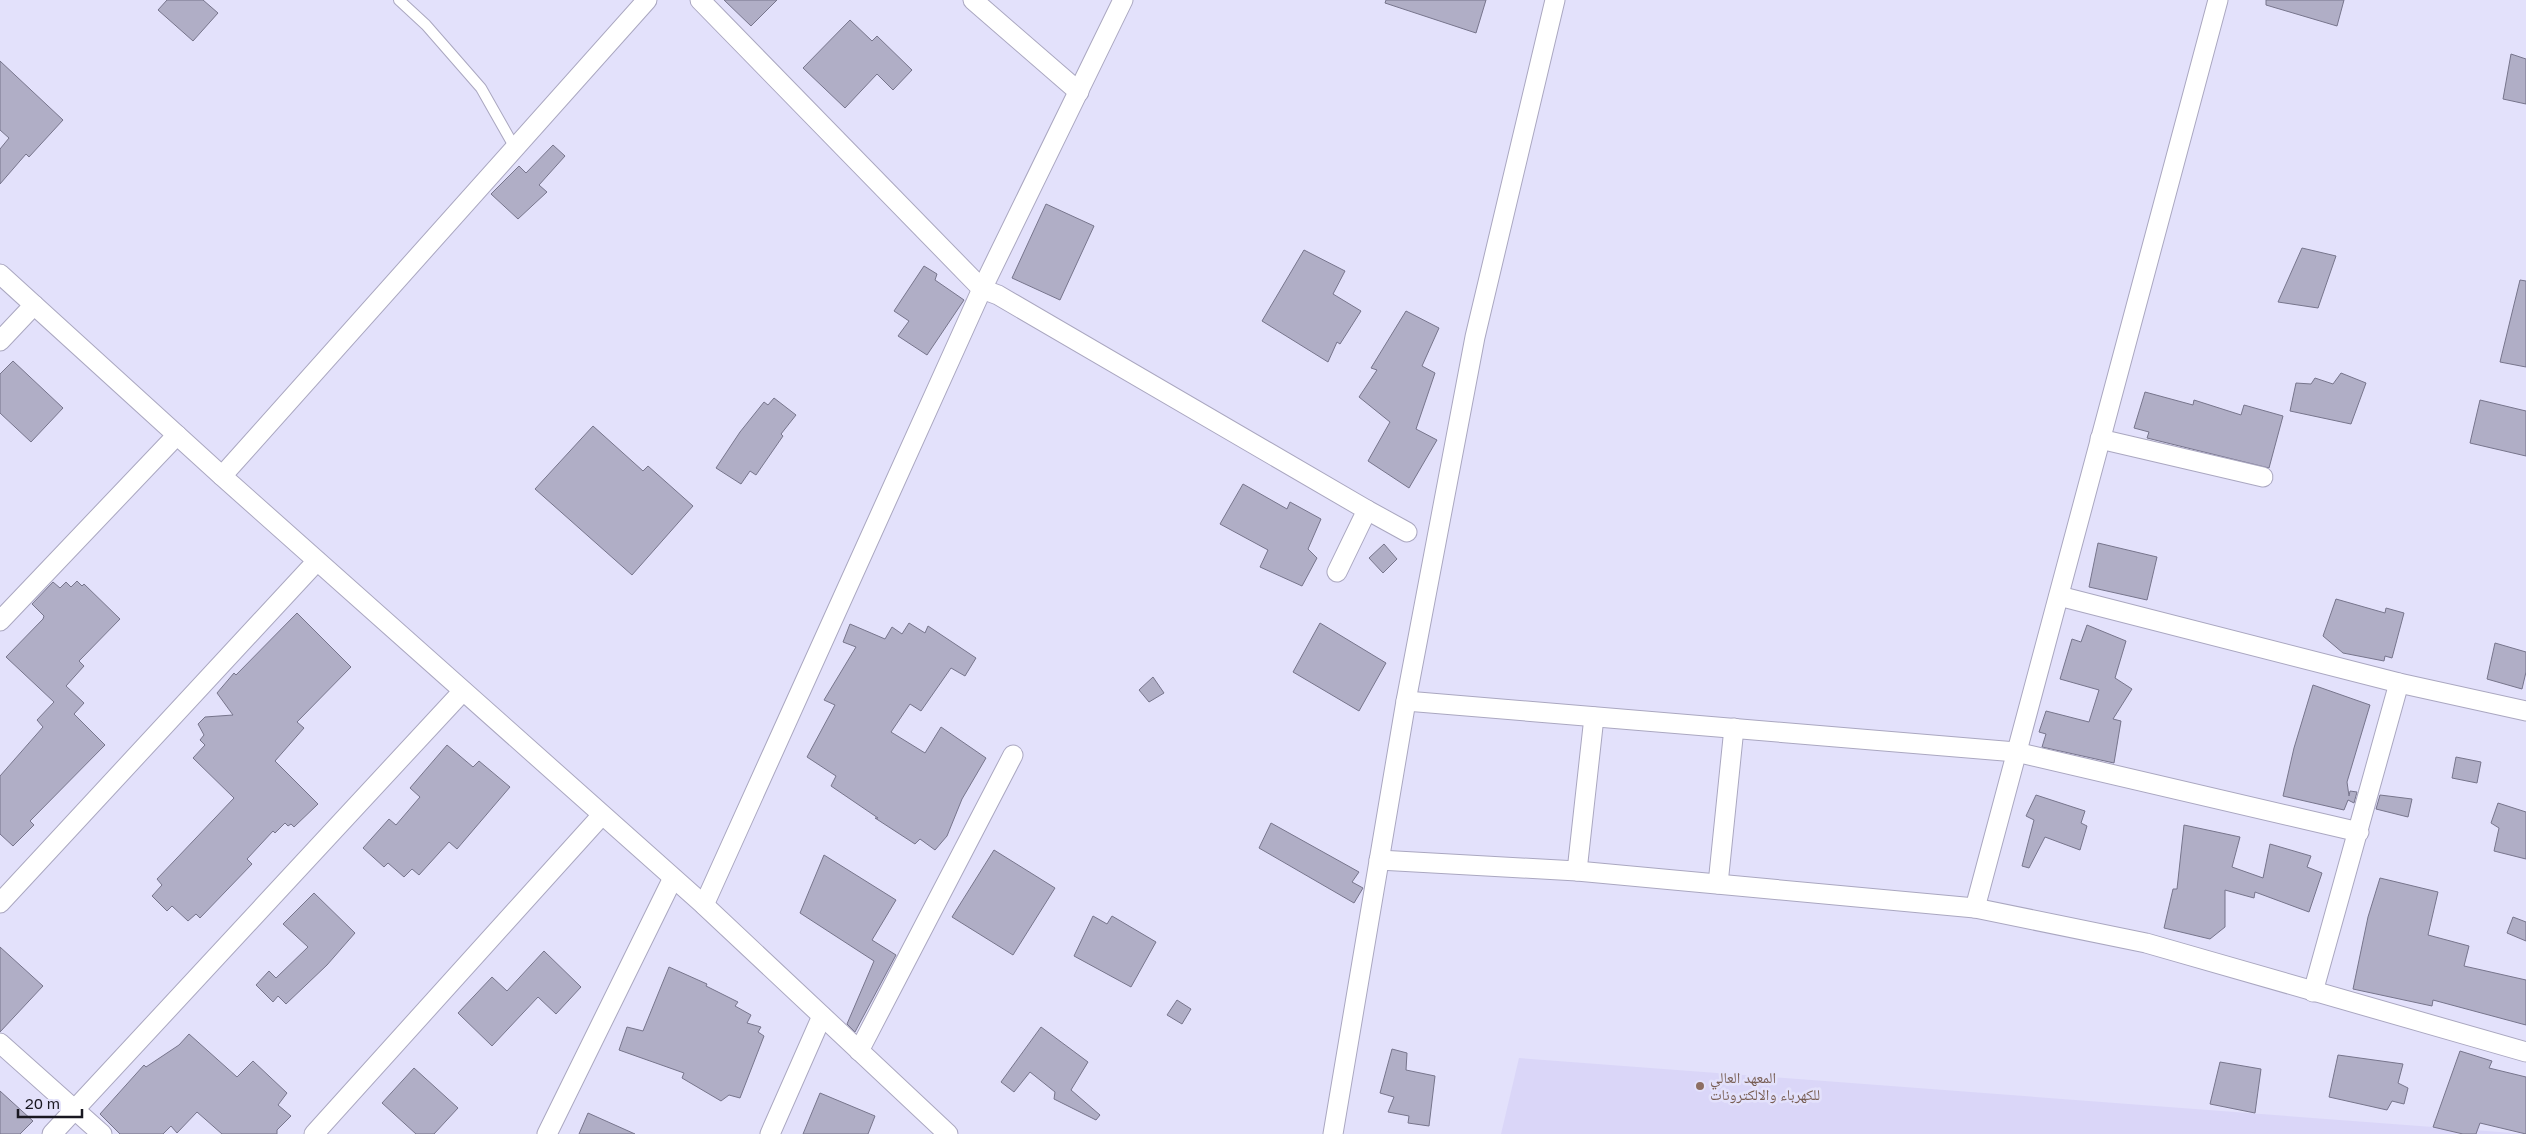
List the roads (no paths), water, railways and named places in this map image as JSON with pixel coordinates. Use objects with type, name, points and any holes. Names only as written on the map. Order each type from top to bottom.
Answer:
[{"type":"street","points":[[222,476],[647,0]]},
{"type":"street","points":[[700,0],[982,289],[1007,300],[1407,532]]},
{"type":"street","points":[[973,0],[1079,92]]},
{"type":"street","points":[[704,905],[982,289],[1123,0]]},
{"type":"street","points":[[1333,1134],[1406,701],[1475,337],[1555,0]]},
{"type":"street","points":[[1975,908],[2218,0]]},
{"type":"street","points":[[0,274],[176,435],[704,905],[948,1134]]},
{"type":"street","points":[[0,341],[34,305]]},
{"type":"street","points":[[0,621],[176,435]]},
{"type":"street","points":[[2100,439],[2262,478]]},
{"type":"street","points":[[1338,572],[1367,510]]},
{"type":"street","points":[[0,903],[317,561]]},
{"type":"street","points":[[2059,596],[2400,683],[2526,711]]},
{"type":"street","points":[[2313,992],[2400,683]]},
{"type":"street","points":[[52,1134],[463,690]]},
{"type":"street","points":[[1406,701],[2016,752],[2359,832]]},
{"type":"street","points":[[1577,871],[1594,717]]},
{"type":"street","points":[[1718,884],[1734,728]]},
{"type":"street","points":[[859,1051],[1013,755]]},
{"type":"street","points":[[314,1134],[602,815]]},
{"type":"street","points":[[1379,860],[1577,871],[1975,908],[2146,943],[2526,1052]]},
{"type":"street","points":[[547,1134],[673,878]]},
{"type":"street","points":[[770,1134],[822,1016]]},
{"type":"street","points":[[0,1043],[102,1134]]},
{"type":"lane","points":[[399,0],[426,25],[481,88],[515,148]]},
{"type":"place","name":"المعهد العالي للكهرباء والالكترونات","points":[[1700,1086]]}]
